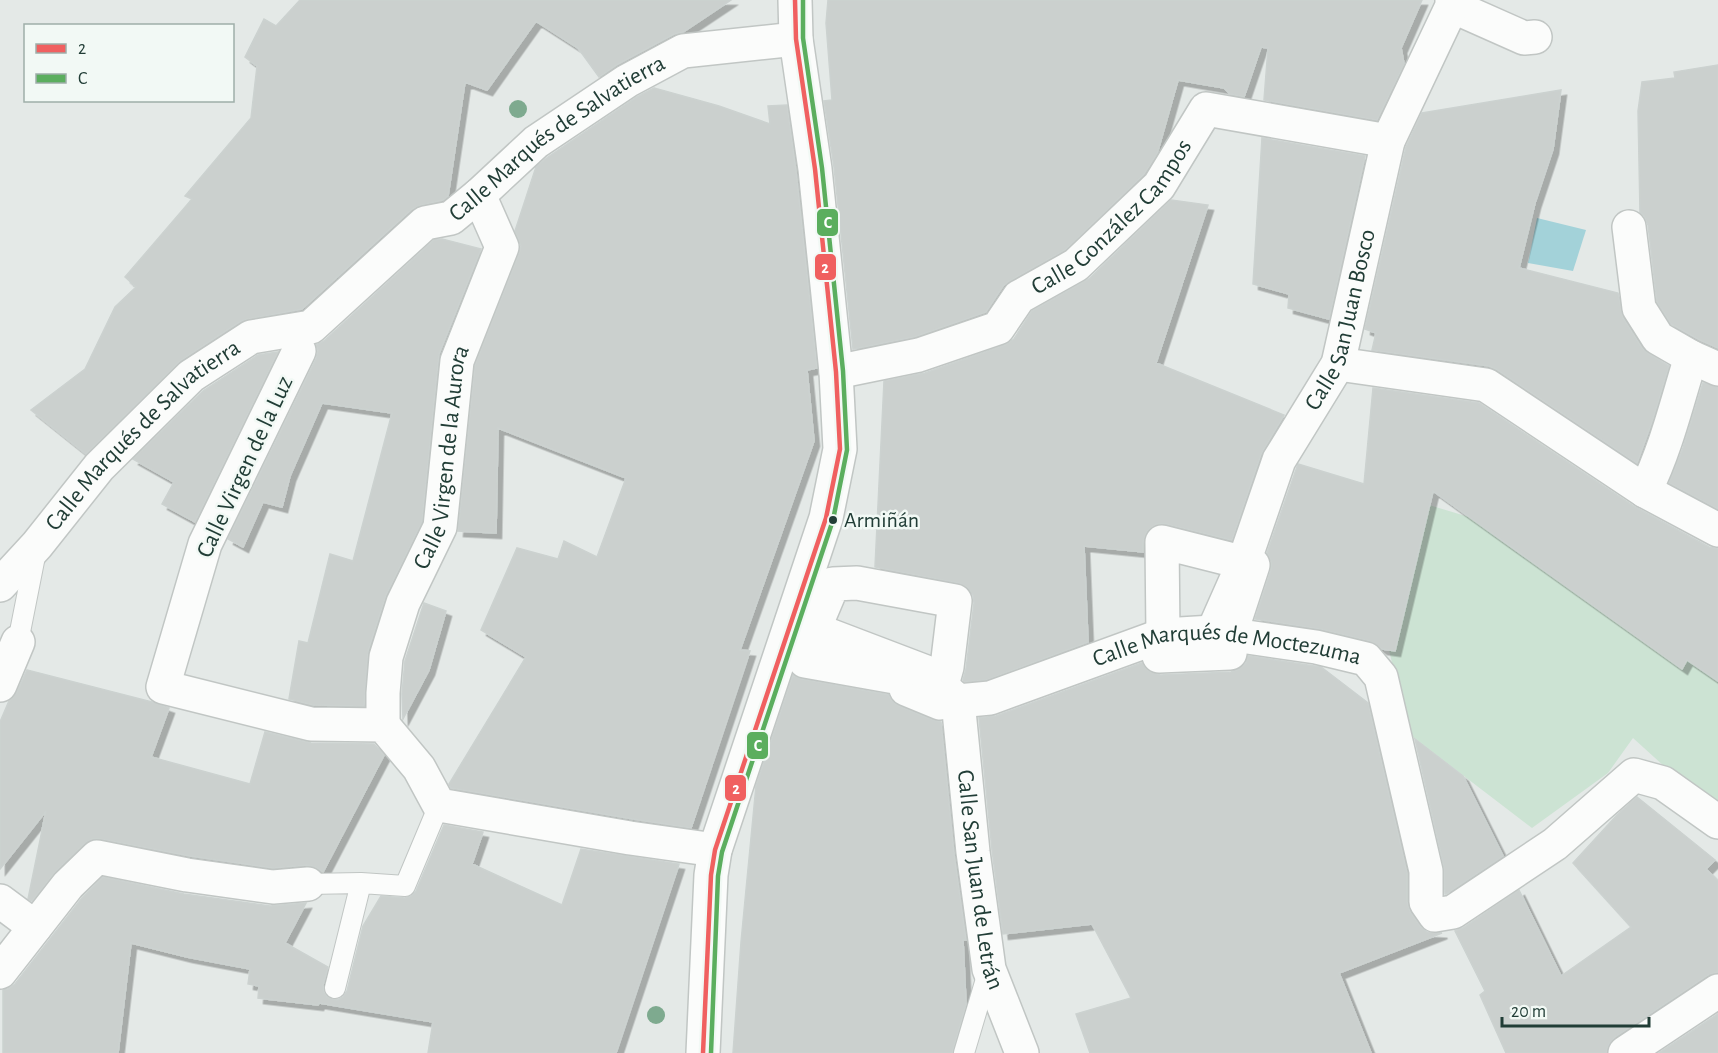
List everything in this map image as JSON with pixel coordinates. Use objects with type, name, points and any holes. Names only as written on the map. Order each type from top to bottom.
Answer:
[{"type":"street","points":[[703,1053],[711,875],[715,850],[782,647],[803,625],[840,449],[836,372],[815,169],[796,39],[795,0]]},
{"type":"street","points":[[1452,3],[1524,38],[1535,37]]},
{"type":"street","name":"Calle San Juan Bosco","points":[[1163,635],[1159,656],[1230,653],[1223,633],[1244,562],[1279,460],[1338,364],[1388,141],[1452,3]]},
{"type":"street","name":"Calle Marqués de Salvatierra","points":[[0,585],[37,545],[99,467],[191,376],[252,337],[311,327],[425,223],[451,218],[536,142],[627,81],[683,51],[796,39]]},
{"type":"street","name":"Calle González Campos","points":[[836,372],[919,355],[998,328],[1019,297],[1076,266],[1159,186],[1206,109],[1388,141]]},
{"type":"street","name":"Calle Virgen de la Aurora","points":[[383,724],[386,657],[404,603],[440,527],[457,362],[502,247],[479,195]]},
{"type":"street","points":[[1629,227],[1639,308],[1658,338],[1704,363],[1670,429],[1645,491]]},
{"type":"street","name":"Calle Virgen de la Luz","points":[[299,351],[205,544],[163,687],[311,724],[383,724]]},
{"type":"street","points":[[1338,364],[1486,385],[1645,491],[1718,530]]},
{"type":"street","points":[[1163,635],[1162,542],[1244,562]]},
{"type":"street","name":"Calle San Juan de Letrán","points":[[803,625],[832,584],[856,583],[955,601],[947,667],[989,969],[1022,1053]]},
{"type":"street","points":[[803,625],[926,672],[950,693]]},
{"type":"street","name":"Calle Marqués de Moctezuma","points":[[1223,633],[1316,647],[1366,658],[1381,677],[1426,871],[1426,902],[1435,915],[1453,912],[1555,844],[1634,775],[1663,783],[1718,822]]},
{"type":"street","name":"Calle Marqués de Moctezuma","points":[[950,693],[990,698],[1163,635]]},
{"type":"street","points":[[0,685],[18,642]]},
{"type":"street","points":[[383,724],[419,768],[439,804],[630,838],[715,850]]},
{"type":"street","points":[[0,972],[68,885],[97,856],[187,875],[273,887],[308,884]]},
{"type":"street","points":[[0,901],[35,927]]},
{"type":"street","points":[[1625,1053],[1718,991]]},
{"type":"lane","points":[[18,642],[37,545]]},
{"type":"lane","points":[[308,884],[361,883],[405,886],[439,804]]},
{"type":"lane","points":[[335,988],[361,883]]},
{"type":"lane","points":[[964,1053],[989,969]]},
{"type":"green space","points":[[1429,505],[1469,517],[1682,668],[1687,660],[1718,681],[1718,815],[1633,738],[1608,773],[1532,828],[1409,734],[1389,650],[1395,651]]},
{"type":"water","points":[[1537,218],[1586,230],[1573,271],[1528,263]]},
{"type":"building","points":[[300,0],[731,0],[683,32],[674,34],[618,64],[599,77],[578,48],[536,21],[487,90],[465,82],[448,196],[443,200],[412,209],[302,309],[241,321],[181,360],[86,454],[31,410],[85,369],[115,307],[136,287],[125,277],[192,199],[185,196],[251,118],[257,66],[245,57],[264,19],[276,26]]},
{"type":"building","points":[[828,0],[1422,0],[1401,48],[1404,64],[1377,120],[1264,100],[1268,48],[1261,47],[1244,97],[1230,94],[1224,88],[1178,80],[1157,154],[1144,174],[1065,250],[1009,281],[1003,286],[986,312],[914,337],[853,349],[834,167],[824,101],[832,100],[826,23]]},
{"type":"building","points":[[1718,65],[1718,348],[1671,324],[1657,302],[1648,225],[1640,212],[1638,111],[1642,82],[1675,78],[1674,72]]},
{"type":"building","points":[[654,88],[719,106],[770,124],[768,106],[787,105],[817,368],[807,370],[814,441],[740,650],[750,651],[691,828],[451,788],[449,784],[526,657],[481,630],[517,548],[558,559],[564,541],[597,557],[626,478],[498,428],[496,533],[458,531],[475,365],[519,254],[521,246],[515,231],[536,167],[637,97]]},
{"type":"building","points":[[1561,90],[1553,149],[1535,203],[1519,268],[1618,293],[1623,318],[1642,348],[1669,366],[1637,463],[1496,369],[1489,366],[1372,350],[1376,333],[1365,329],[1406,147],[1422,113]]},
{"type":"building","points":[[1262,138],[1365,156],[1329,319],[1288,308],[1289,294],[1253,284]]},
{"type":"building","points":[[1171,200],[1208,205],[1156,363],[1284,415],[1261,454],[1232,540],[1166,524],[1156,524],[1147,531],[1143,542],[1143,552],[1084,546],[1088,642],[986,680],[964,682],[974,603],[973,595],[967,587],[958,583],[875,567],[884,381],[925,373],[1005,345],[1014,339],[1032,311],[1089,279]]},
{"type":"building","points":[[442,239],[481,249],[439,354],[422,522],[386,595],[368,651],[364,706],[313,705],[289,699],[299,641],[308,643],[330,554],[353,561],[392,413],[322,403],[290,476],[282,507],[263,502],[243,547],[228,539],[316,359],[318,350],[316,345],[324,341],[434,240]]},
{"type":"building","points":[[278,352],[195,522],[162,504],[174,482],[133,459],[203,391],[258,355]]},
{"type":"building","points":[[1703,383],[1718,387],[1718,509],[1669,483],[1683,448]]},
{"type":"building","points":[[1373,388],[1479,403],[1635,507],[1709,547],[1718,549],[1718,681],[1687,660],[1682,669],[1433,491],[1395,651],[1382,649],[1370,641],[1320,629],[1255,619],[1271,570],[1271,561],[1267,553],[1298,464],[1364,484]]},
{"type":"building","points":[[424,603],[446,611],[429,670],[403,719],[402,694],[405,661]]},
{"type":"building","points":[[1248,656],[1321,667],[1368,703],[1407,873],[1407,902],[1410,912],[1427,932],[1442,933],[1339,973],[1371,1053],[1090,1053],[1076,1014],[1131,998],[1092,924],[1003,934],[979,718],[996,716],[1142,663],[1149,671],[1160,675],[1231,672],[1246,663]]},
{"type":"building","points":[[27,670],[169,708],[151,757],[250,784],[265,732],[311,743],[374,744],[384,755],[323,872],[307,865],[273,868],[92,839],[55,872],[32,901],[28,899],[46,811],[0,869],[0,722]]},
{"type":"building","points":[[793,675],[802,679],[889,695],[891,700],[899,706],[941,722],[954,854],[966,940],[963,940],[966,1004],[952,1053],[733,1053],[756,786]]},
{"type":"building","points":[[1415,739],[1463,776],[1503,856],[1446,894],[1444,867]]},
{"type":"building","points":[[1637,797],[1715,860],[1706,869],[1718,881],[1718,972],[1708,975],[1615,1037],[1606,1053],[1506,1053],[1480,995],[1485,991],[1455,931],[1519,890],[1561,976],[1631,927],[1573,863],[1617,815]]},
{"type":"building","points":[[444,825],[483,832],[472,864],[562,905],[581,849],[679,864],[616,1053],[428,1053],[433,1022],[319,1003],[318,1005],[258,998],[259,986],[248,984],[250,969],[131,943],[118,1053],[3,1053],[3,990],[15,984],[82,898],[103,877],[184,894],[270,906],[306,903],[285,943],[328,967],[323,985],[324,992],[327,997],[338,1000],[347,991],[363,926],[381,896],[405,898],[416,891]]},
{"type":"building","points":[[1718,1014],[1718,1053],[1659,1053]]},
{"type":"transit line","name":"2","points":[[703,1053],[711,875],[715,850],[826,518],[840,449],[836,372],[815,169],[796,39],[795,0]]},
{"type":"transit line","name":"C","points":[[711,1053],[718,876],[722,852],[833,520],[847,450],[843,371],[822,168],[803,38],[803,0]]},
{"type":"place","name":"Armiñán","points":[[833,520]]}]
